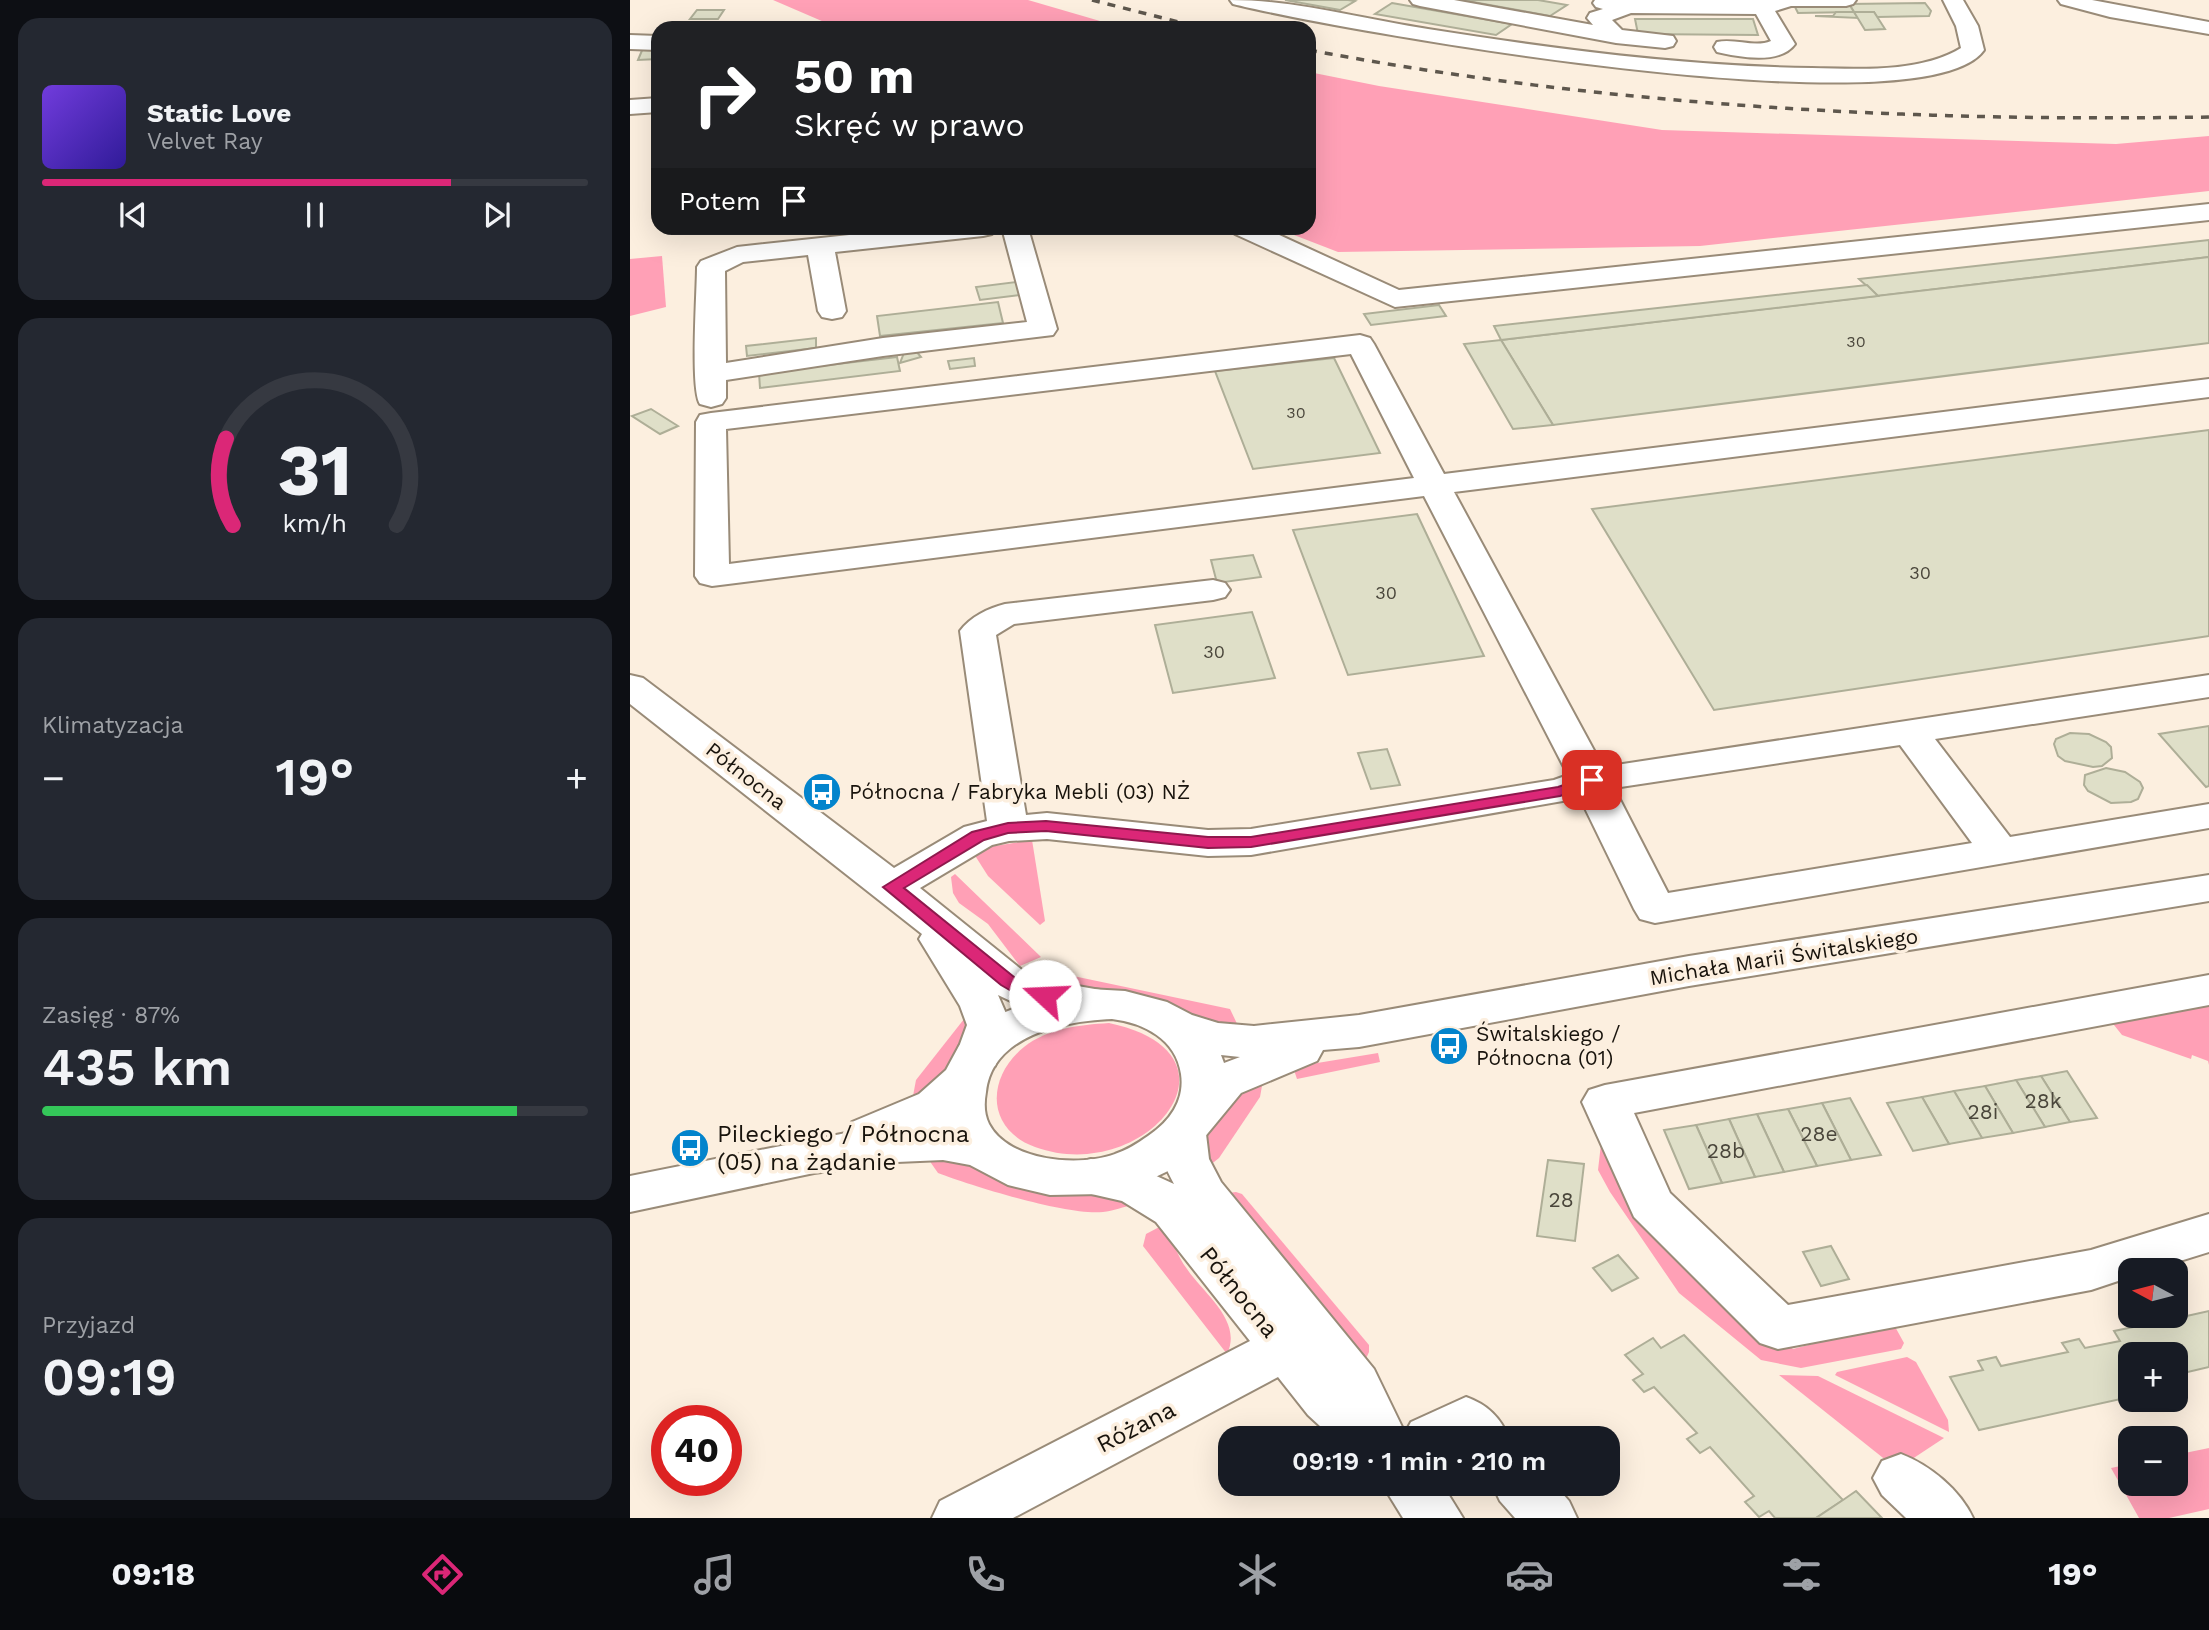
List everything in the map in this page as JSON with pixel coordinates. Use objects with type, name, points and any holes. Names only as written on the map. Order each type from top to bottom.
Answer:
[{"type":"street","points":[[1240,0],[1314,17],[1444,39],[1607,61],[1754,73],[1855,76],[1926,69],[1951,63],[1973,50],[1967,26],[1953,0]]},
{"type":"street","points":[[1420,0],[1616,36],[1767,51],[1784,44],[1763,8]]},
{"type":"street","points":[[1583,0],[1763,8],[1786,1],[1846,0]]},
{"type":"street","points":[[2068,0],[2110,11],[2209,28]]},
{"type":"street","points":[[1616,36],[1598,18],[1629,4]]},
{"type":"street","points":[[630,42],[651,43]]},
{"type":"street","points":[[630,107],[651,106]]},
{"type":"street","points":[[1259,235],[1395,299],[2209,212]]},
{"type":"street","points":[[916,235],[737,255],[711,267],[712,576],[2209,388]]},
{"type":"street","points":[[710,374],[883,347],[1043,329],[1018,235]]},
{"type":"street","points":[[821,245],[832,311]]},
{"type":"street","points":[[711,422],[1360,344],[1592,780],[1656,909],[2209,816]]},
{"type":"street","points":[[1008,828],[978,631],[1005,615],[1213,590]]},
{"type":"street","name":"Północna","points":[[630,686],[1019,988],[1045,996],[1096,1003]]},
{"type":"street","points":[[892,887],[978,836],[1008,828],[1046,826],[1208,843],[1251,842],[1560,791],[1592,780],[2209,686]]},
{"type":"street","points":[[1909,731],[2000,852]]},
{"type":"street","name":"Michała Marii Świtalskiego","points":[[1178,1027],[1217,1039],[1254,1042],[1359,1031],[1689,971],[2209,888]]},
{"type":"street","name":"Północna","points":[[929,919],[982,1005],[989,1025],[972,1067]]},
{"type":"street","points":[[2209,990],[1605,1102],[1651,1204],[1778,1328],[2091,1270],[2209,1233]]},
{"type":"street","points":[[814,1155],[934,1107],[1001,1034],[1029,1018],[1062,1007],[1096,1003],[1144,1010],[1178,1027],[1199,1052],[1205,1087],[1190,1123],[1157,1154],[1142,1162],[1091,1177],[1038,1176],[1008,1166],[984,1150],[968,1129],[961,1105],[972,1067]]},
{"type":"street","name":"Michała Marii Świtalskiego","points":[[1190,1123],[1225,1081],[1263,1063],[1359,1031]]},
{"type":"street","name":"Północna","points":[[1190,1123],[1185,1159],[1203,1194],[1298,1340],[1326,1399],[1356,1426]]},
{"type":"street","points":[[630,1194],[814,1155],[943,1142],[984,1150]]},
{"type":"street","name":"Północna","points":[[1091,1177],[1135,1185],[1173,1209],[1298,1340],[1354,1385],[1375,1426]]},
{"type":"street","name":"Różana","points":[[960,1518],[1298,1340]]},
{"type":"street","points":[[1454,1426],[1466,1420],[1471,1426]]},
{"type":"street","points":[[1901,1478],[1945,1518]]},
{"type":"street","points":[[1419,1496],[1435,1518]]},
{"type":"street","points":[[1530,1496],[1549,1518]]},
{"type":"shaded area","points":[[773,0],[1028,0],[1100,21],[822,21]]},
{"type":"shaded area","points":[[1316,73],[1379,86],[1662,130],[2116,144],[2209,136],[2209,191],[1700,246],[1338,252],[1294,235],[1316,235]]},
{"type":"shaded area","points":[[662,256],[666,307],[630,316],[630,259]]},
{"type":"shaded area","points":[[1032,840],[1045,921],[1040,925],[988,876],[974,854],[989,847]]},
{"type":"shaded area","points":[[955,874],[1041,957],[1020,966],[988,924],[959,903],[953,893],[951,877]]},
{"type":"shaded area","points":[[1059,973],[1230,1009],[1240,1030],[1041,983]]},
{"type":"shaded area","points":[[2209,1002],[2209,1065],[2208,1061],[2192,1055],[2191,1059],[2122,1035],[2110,1020]]},
{"type":"shaded area","points":[[968,1014],[975,1023],[941,1086],[913,1096],[916,1080]]},
{"type":"shaded area","points":[[1109,1023],[1152,1039],[1174,1061],[1179,1086],[1168,1112],[1145,1134],[1114,1149],[1076,1154],[1035,1147],[1019,1139],[1007,1128],[1000,1116],[997,1102],[1003,1073],[1012,1059],[1024,1047],[1043,1036],[1075,1026]]},
{"type":"shaded area","points":[[1378,1053],[1380,1062],[1297,1079],[1293,1067]]},
{"type":"shaded area","points":[[1259,1076],[1262,1086],[1260,1097],[1219,1158],[1204,1170],[1206,1122]]},
{"type":"shaded area","points":[[1604,1118],[1749,1310],[1793,1349],[1893,1323],[1904,1343],[1901,1349],[1801,1368],[1761,1360],[1679,1293],[1610,1192],[1598,1170]]},
{"type":"shaded area","points":[[928,1152],[1095,1187],[1134,1204],[1107,1211],[1087,1212],[1020,1199],[938,1173]]},
{"type":"shaded area","points":[[1228,1193],[1242,1194],[1369,1345],[1363,1365]]},
{"type":"shaded area","points":[[1165,1224],[1183,1264],[1226,1319],[1231,1342],[1227,1354],[1143,1246],[1146,1234]]},
{"type":"shaded area","points":[[1907,1357],[1916,1362],[1948,1420],[1949,1432],[1835,1375],[1837,1372]]},
{"type":"shaded area","points":[[1779,1375],[1818,1376],[1944,1438],[1897,1469]]},
{"type":"shaded area","points":[[2209,1448],[2209,1509],[2169,1518],[2139,1518],[2127,1496],[2188,1496],[2188,1452]]},
{"type":"shaded area","points":[[2118,1467],[2118,1480],[2111,1468]]},
{"type":"building","points":[[1285,0],[1348,0],[1355,1],[1340,10]]},
{"type":"building","points":[[1462,0],[1538,0],[1567,5],[1550,16]]},
{"type":"building","points":[[1392,3],[1512,24],[1496,35],[1375,14]]},
{"type":"building","points":[[1925,3],[1931,11],[1929,16],[1877,17],[1874,12],[1854,12],[1849,4]]},
{"type":"building","points":[[1849,4],[1854,12],[1798,13],[1794,5]]},
{"type":"building","points":[[697,10],[724,10],[718,19],[690,19]]},
{"type":"building","points":[[1836,12],[1854,12],[1858,18],[1815,16],[1833,16]]},
{"type":"building","points":[[1854,12],[1874,12],[1885,29],[1865,30]]},
{"type":"building","points":[[1635,19],[1753,19],[1758,35],[1638,34]]},
{"type":"building","points":[[651,47],[651,59],[638,60],[643,48]]},
{"type":"building","points":[[2209,240],[2209,257],[1878,296],[1859,279]]},
{"type":"building","points":[[2209,257],[2209,343],[1553,425],[1501,340]]},
{"type":"building","points":[[1016,282],[1020,295],[980,300],[976,287]]},
{"type":"building","points":[[1867,285],[1878,296],[1501,340],[1494,326]]},
{"type":"building","points":[[998,302],[1003,323],[880,336],[877,316]]},
{"type":"building","points":[[1439,305],[1446,316],[1371,325],[1364,314]]},
{"type":"building","points":[[816,338],[816,348],[747,356],[746,346]]},
{"type":"building","points":[[1501,340],[1553,425],[1513,429],[1464,344]]},
{"type":"building","points":[[916,351],[921,357],[900,363],[904,353]]},
{"type":"building","points":[[897,357],[900,371],[760,388],[759,373]]},
{"type":"building","points":[[974,358],[975,366],[950,369],[948,361]]},
{"type":"building","points":[[1334,358],[1380,453],[1253,469],[1215,371]]},
{"type":"building","points":[[651,409],[678,426],[660,434],[632,416]]},
{"type":"building","points":[[2209,430],[2209,636],[1714,710],[1592,509]]},
{"type":"building","points":[[1417,514],[1484,656],[1348,675],[1293,530]]},
{"type":"building","points":[[1253,555],[1261,577],[1217,583],[1211,560]]},
{"type":"building","points":[[1252,612],[1275,678],[1173,693],[1155,625]]},
{"type":"building","points":[[2209,726],[2209,786],[2206,787],[2159,734]]},
{"type":"building","points":[[2070,733],[2089,734],[2106,742],[2111,747],[2112,758],[2102,766],[2093,767],[2065,761],[2058,756],[2054,744],[2056,739]]},
{"type":"building","points":[[1387,749],[1400,785],[1371,789],[1358,753]]},
{"type":"building","points":[[2106,768],[2125,772],[2140,782],[2143,788],[2138,799],[2111,803],[2088,791],[2084,785],[2085,775]]},
{"type":"building","points":[[2067,1071],[2097,1118],[2070,1122],[2041,1076]]},
{"type":"building","points":[[2041,1076],[2070,1122],[2045,1127],[2016,1080]]},
{"type":"building","points":[[2016,1080],[2045,1127],[2013,1133],[1985,1086]]},
{"type":"building","points":[[1985,1086],[2013,1133],[1982,1138],[1954,1091]]},
{"type":"building","points":[[1954,1091],[1982,1138],[1949,1144],[1922,1097]]},
{"type":"building","points":[[1922,1097],[1949,1144],[1913,1151],[1887,1103]]},
{"type":"building","points":[[1850,1098],[1881,1155],[1851,1160],[1822,1103]]},
{"type":"building","points":[[1822,1103],[1851,1160],[1817,1166],[1788,1109]]},
{"type":"building","points":[[1788,1109],[1817,1166],[1784,1172],[1757,1114]]},
{"type":"building","points":[[1757,1114],[1784,1172],[1755,1177],[1729,1119]]},
{"type":"building","points":[[1729,1119],[1755,1177],[1722,1183],[1696,1125]]},
{"type":"building","points":[[1696,1125],[1722,1183],[1689,1189],[1664,1130]]},
{"type":"building","points":[[1548,1160],[1584,1164],[1575,1241],[1537,1236]]},
{"type":"building","points":[[1831,1246],[1849,1279],[1821,1286],[1803,1252]]},
{"type":"building","points":[[1618,1255],[1638,1278],[1612,1291],[1593,1268]]},
{"type":"building","points":[[2209,1311],[2209,1367],[2188,1372],[2188,1342],[2118,1342],[2118,1400],[1979,1430],[1950,1377],[1983,1370],[1978,1361],[1996,1357],[2001,1366],[2068,1352],[2062,1343],[2079,1339],[2085,1348],[2120,1341],[2114,1331],[2129,1328],[2188,1328],[2188,1316]]},
{"type":"building","points":[[1684,1335],[1843,1500],[1816,1518],[1775,1518],[1769,1511],[1759,1517],[1745,1502],[1754,1496],[1710,1447],[1700,1453],[1687,1439],[1697,1433],[1654,1387],[1644,1392],[1633,1380],[1643,1374],[1625,1355],[1653,1338],[1661,1348]]},
{"type":"building","points":[[1856,1491],[1882,1518],[1816,1518],[1843,1500]]},
{"type":"railway","points":[[1092,0],[1174,21]]},
{"type":"railway","points":[[1316,51],[1532,85],[1757,106],[1983,117],[2209,117]]},
{"type":"place","name":"Północna / Fabryka Mebli (03) NŻ","points":[[822,792]]},
{"type":"place","name":"Świtalskiego / Północna (01)","points":[[1449,1046]]},
{"type":"place","name":"Pileckiego / Północna (05) na żądanie","points":[[690,1148]]},
{"type":"route","points":[[1045,996],[1019,988],[1007,981],[892,887],[978,836],[1008,828],[1046,826],[1208,843],[1251,842],[1560,791],[1592,780]]}]
